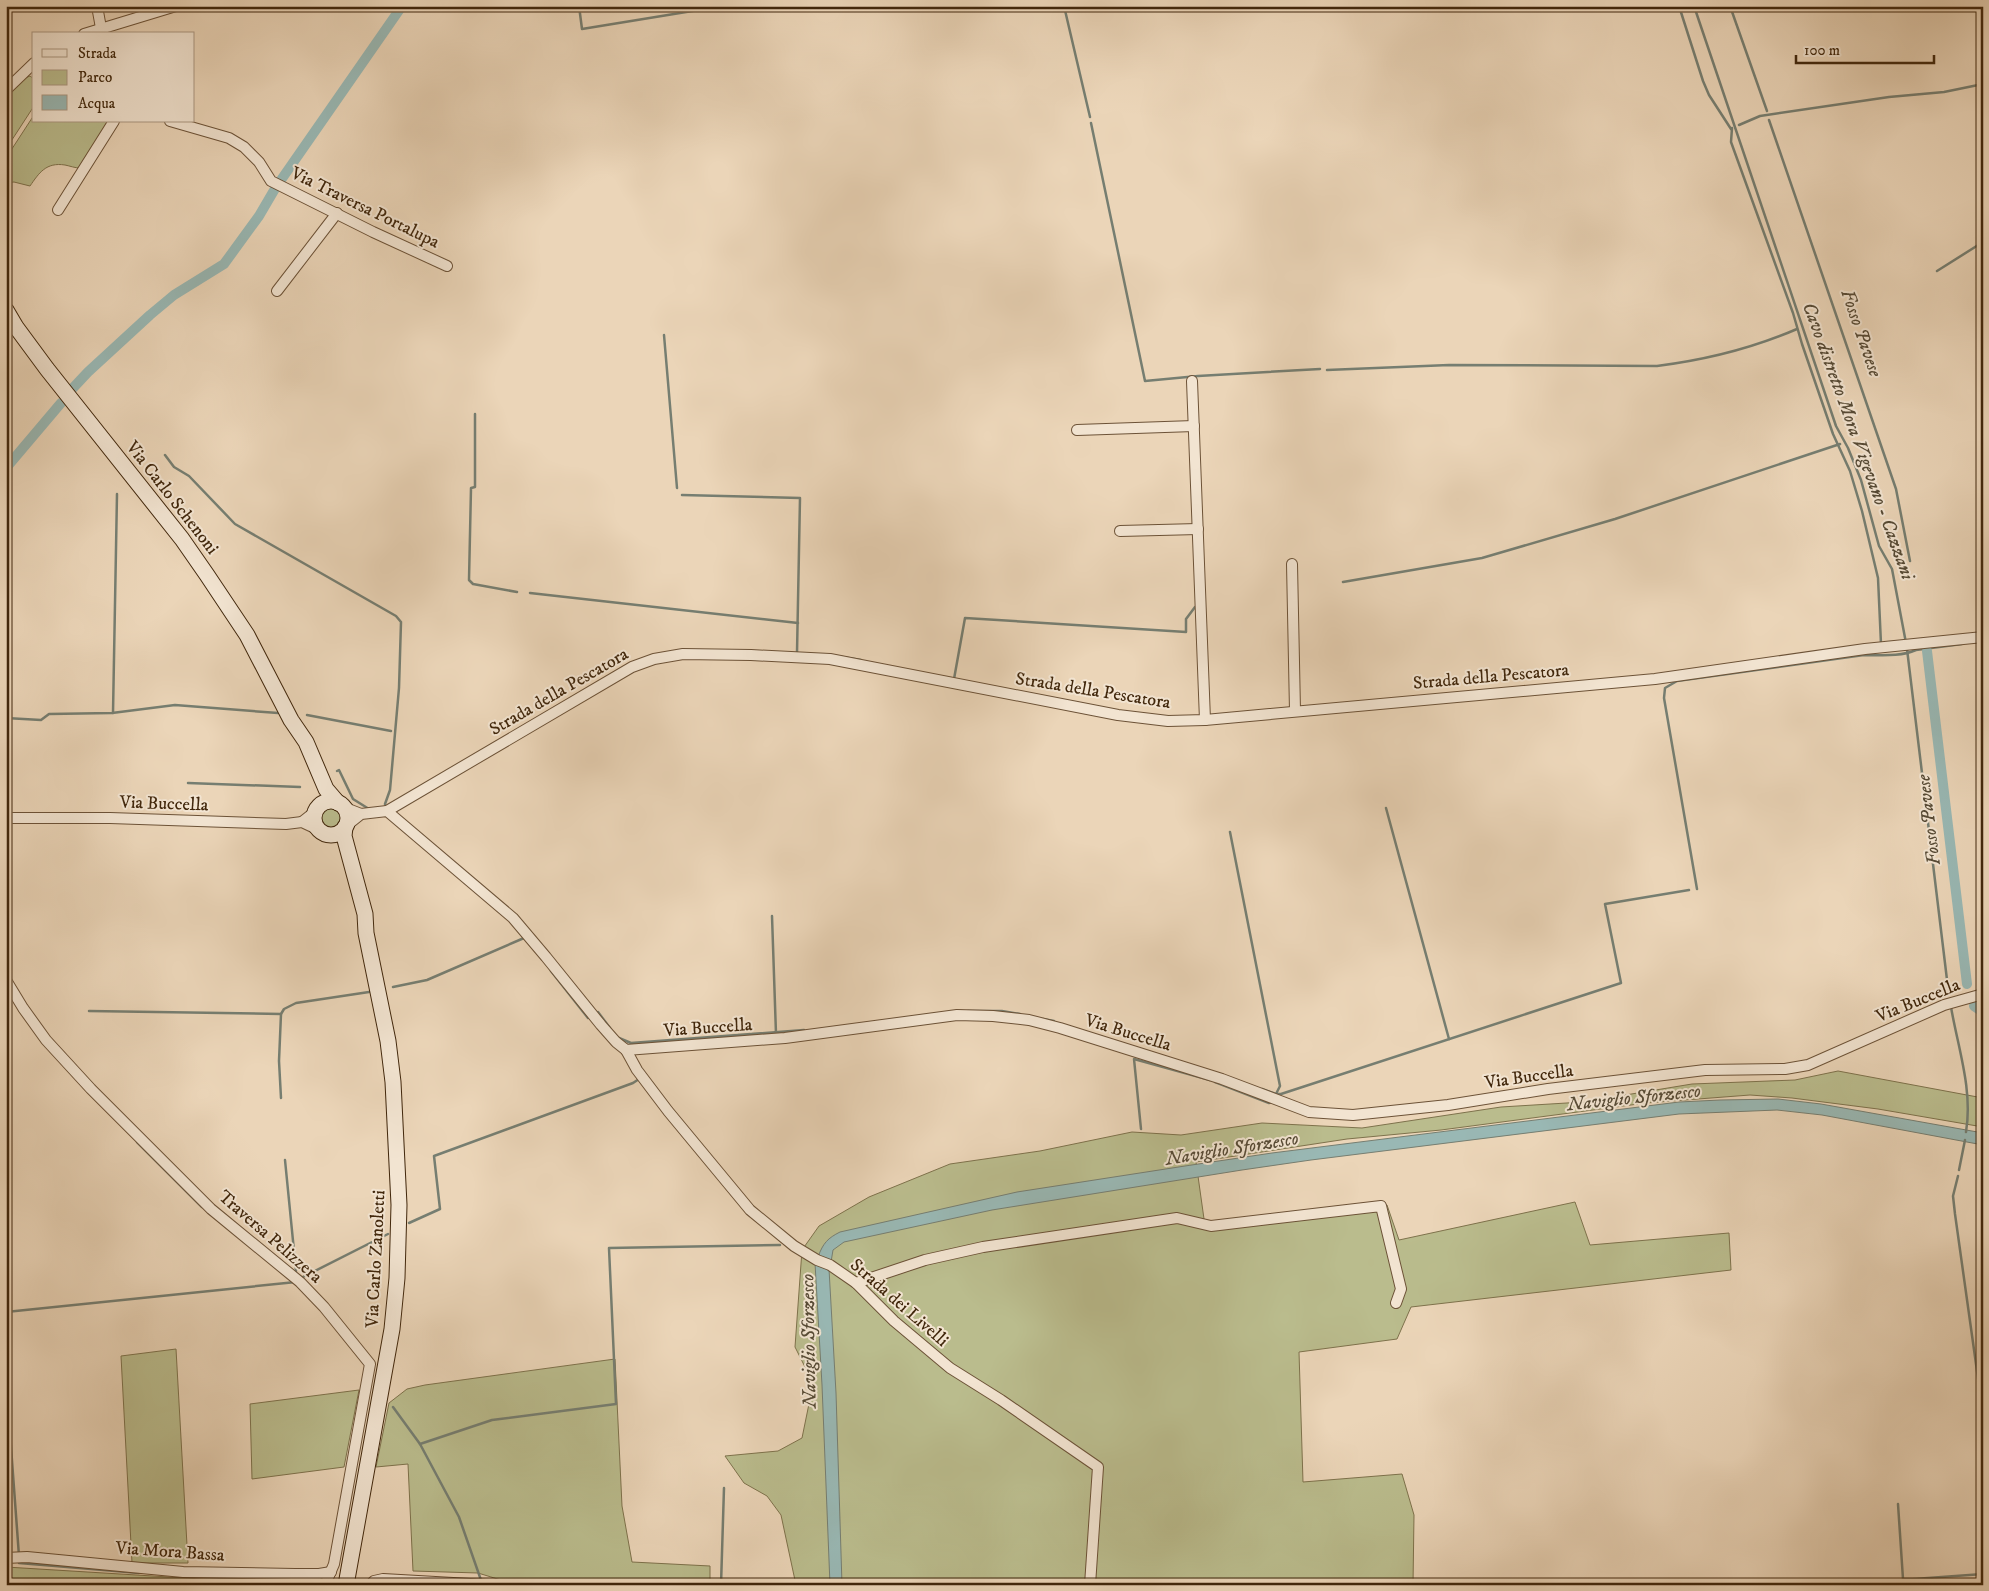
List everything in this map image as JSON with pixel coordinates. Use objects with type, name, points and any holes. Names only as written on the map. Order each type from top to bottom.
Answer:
[{"type":"main road","name":"Via Carlo Schenoni","points":[[6,310],[47,369],[182,539],[247,635],[291,720],[306,742],[326,789],[341,805]]},
{"type":"main road","name":"Via Carlo Schenoni","points":[[291,720],[318,809]]},
{"type":"main road","points":[[328,802],[341,805],[348,816],[346,826],[339,833],[324,832],[314,821],[318,809],[328,802]]},
{"type":"main road","name":"Via Carlo Zanoletti","points":[[346,826],[344,836],[365,914],[366,933],[381,1000],[393,1082],[398,1160],[399,1232],[392,1329],[346,1585]]},
{"type":"main road","name":"Via Carlo Zanoletti","points":[[324,832],[336,848],[358,915],[366,933]]},
{"type":"street","points":[[97,6],[101,28]]},
{"type":"street","points":[[90,32],[176,6]]},
{"type":"street","points":[[6,90],[32,67]]},
{"type":"street","points":[[58,210],[113,122]]},
{"type":"street","name":"Via Traversa Portalupa","points":[[173,122],[229,138],[244,147],[260,162],[271,180],[373,232],[447,266]]},
{"type":"street","points":[[277,291],[337,212]]},
{"type":"street","points":[[1192,381],[1205,720]]},
{"type":"street","points":[[1077,430],[1194,426]]},
{"type":"street","points":[[1120,531],[1198,529]]},
{"type":"street","points":[[1292,564],[1295,712]]},
{"type":"street","name":"Strada della Pescatora","points":[[387,811],[632,666],[654,659],[683,654],[830,659],[1118,715],[1168,721],[1205,720],[1656,678],[1881,648],[1983,637]]},
{"type":"street","points":[[341,805],[361,814],[387,811],[513,918],[616,1042],[626,1050]]},
{"type":"street","points":[[302,822],[318,809]]},
{"type":"street","points":[[346,826],[361,814]]},
{"type":"street","name":"Via Buccella","points":[[6,818],[110,818],[286,824],[302,822],[324,832]]},
{"type":"street","name":"Traversa Pelizzera","points":[[6,980],[46,1040],[91,1089],[211,1209],[300,1282],[324,1307],[370,1364],[331,1572]]},
{"type":"street","name":"Via Buccella","points":[[626,1050],[785,1038],[957,1015],[993,1016],[1029,1020],[1060,1028],[1222,1079],[1309,1112],[1352,1115],[1448,1106],[1548,1090],[1705,1070],[1785,1069],[1808,1065],[1944,1006],[1983,994]]},
{"type":"street","name":"Strada dei Livelli","points":[[626,1050],[636,1070],[750,1210],[794,1246],[817,1260],[830,1265],[856,1283],[894,1321],[950,1368],[1001,1400],[1098,1467],[1090,1585]]},
{"type":"street","points":[[856,1283],[925,1260],[982,1247],[1176,1218],[1211,1226],[1381,1206],[1401,1289],[1396,1303]]},
{"type":"street","name":"Via Mora Bassa","points":[[15,1558],[296,1580],[331,1572]]},
{"type":"street","points":[[325,1585],[331,1572]]},
{"type":"street","points":[[370,1585],[374,1581],[383,1579],[485,1584]]},
{"type":"green space","points":[[30,76],[32,78],[32,109],[6,149],[6,96],[25,78]]},
{"type":"green space","points":[[32,118],[32,122],[109,122],[80,168],[53,165],[40,173],[30,186],[14,182],[6,183],[6,158]]},
{"type":"green space","points":[[331,807],[339,811],[343,819],[339,827],[331,831],[323,827],[319,819],[323,811]]},
{"type":"green space","points":[[1838,1071],[1983,1098],[1983,1127],[1878,1109],[1792,1098],[1750,1095],[1646,1103],[1441,1130],[1347,1139],[1196,1162],[1205,1226],[1387,1205],[1399,1240],[1575,1202],[1590,1245],[1729,1233],[1731,1270],[1411,1307],[1397,1339],[1299,1352],[1303,1482],[1402,1474],[1414,1515],[1413,1585],[796,1585],[781,1515],[767,1496],[744,1483],[725,1456],[778,1451],[802,1438],[811,1394],[810,1377],[795,1347],[802,1250],[819,1226],[869,1197],[950,1164],[1040,1151],[1132,1132],[1181,1135],[1262,1123],[1362,1128],[1501,1107],[1583,1102],[1692,1084],[1795,1080]]},
{"type":"green space","points":[[176,1349],[188,1563],[132,1563],[121,1356]]},
{"type":"green space","points":[[615,1359],[622,1506],[632,1562],[710,1566],[710,1585],[517,1585],[478,1573],[413,1571],[408,1464],[376,1467],[389,1403],[407,1389],[425,1385]]},
{"type":"green space","points":[[359,1390],[344,1467],[252,1479],[250,1404]]},
{"type":"green space","points":[[6,1567],[234,1581],[281,1582],[281,1585],[6,1585]]},
{"type":"water","points":[[1778,1099],[1821,1104],[1983,1133],[1983,1145],[1822,1115],[1777,1110],[1679,1114],[1311,1160],[992,1210],[844,1242],[833,1250],[831,1262],[818,1257],[826,1242],[840,1232],[1017,1192],[1272,1153],[1679,1102]]},
{"type":"water","points":[[815,1263],[829,1269],[836,1393],[842,1585],[830,1585]]},
{"type":"waterway","points":[[281,180],[402,6]]},
{"type":"waterway","points":[[579,6],[582,29],[723,6]]},
{"type":"waterway","points":[[1064,6],[1090,117]]},
{"type":"waterway","points":[[1679,6],[1703,81],[1709,95],[1731,129]]},
{"type":"waterway","name":"Cavo distretto Mora Vigevano - Cazzani","points":[[1694,6],[1836,426],[1848,448],[1861,480],[1879,546],[1892,569],[1906,643]]},
{"type":"waterway","name":"Fosso Pavese","points":[[1730,6],[1767,111]]},
{"type":"waterway","points":[[1739,125],[1760,116],[1889,97],[1944,92],[1983,84]]},
{"type":"waterway","name":"Fosso Pavese","points":[[1769,120],[1896,489],[1910,561]]},
{"type":"waterway","points":[[1091,123],[1145,381],[1320,369]]},
{"type":"waterway","points":[[1732,128],[1731,142],[1793,313],[1833,434],[1850,471],[1862,511],[1878,578],[1881,644]]},
{"type":"waterway","points":[[73,388],[88,372],[174,295],[224,264],[259,216],[276,187]]},
{"type":"waterway","points":[[1937,271],[1983,242]]},
{"type":"waterway","points":[[1327,370],[1449,365],[1657,366],[1729,352],[1797,329]]},
{"type":"waterway","points":[[664,335],[677,488]]},
{"type":"waterway","points":[[6,468],[61,403]]},
{"type":"waterway","points":[[475,414],[475,487],[471,488],[469,580],[473,584],[517,592]]},
{"type":"waterway","points":[[1343,582],[1482,558],[1615,519],[1840,444]]},
{"type":"waterway","points":[[165,455],[174,467],[189,476],[235,524],[396,616],[401,622],[399,688],[390,790],[385,804]]},
{"type":"waterway","points":[[113,713],[117,494]]},
{"type":"waterway","points":[[682,495],[800,498],[797,653],[799,654]]},
{"type":"waterway","points":[[530,593],[798,623]]},
{"type":"waterway","points":[[954,679],[965,618],[1186,632],[1186,619],[1195,607]]},
{"type":"waterway","points":[[1697,889],[1664,698],[1665,688],[1677,681],[1864,655],[1897,655],[1916,650],[1962,644]]},
{"type":"waterway","name":"Cavo distretto Mora Vigevano - Cazzani","points":[[1907,649],[1948,988]]},
{"type":"waterway","name":"Fosso Pavese","points":[[1927,651],[1967,984]]},
{"type":"waterway","points":[[842,657],[861,660]]},
{"type":"waterway","name":"Cavo distretto Mora Vigevano - Cazzani","points":[[6,718],[41,720],[49,714],[112,713],[175,705],[278,713]]},
{"type":"waterway","name":"Cavo distretto Mora Vigevano - Cazzani","points":[[307,715],[391,731]]},
{"type":"waterway","points":[[337,771],[339,770],[353,799],[369,809]]},
{"type":"waterway","points":[[188,783],[300,787]]},
{"type":"waterway","points":[[1386,808],[1449,1039]]},
{"type":"waterway","points":[[1230,832],[1280,1086],[1276,1094]]},
{"type":"waterway","points":[[1262,1089],[1281,1094],[1621,983],[1605,904],[1689,890]]},
{"type":"waterway","points":[[772,916],[776,1034]]},
{"type":"waterway","points":[[393,987],[427,980],[524,938]]},
{"type":"waterway","points":[[551,971],[588,1018],[590,1017]]},
{"type":"waterway","points":[[281,1098],[279,1061],[281,1014],[284,1009],[296,1003],[369,992]]},
{"type":"waterway","name":"Fosso Pavese","points":[[1974,1006],[1983,1012]]},
{"type":"waterway","name":"Cavo distretto Mora Vigevano - Cazzani","points":[[1951,1007],[1964,1069],[1968,1101],[1966,1132]]},
{"type":"waterway","points":[[89,1011],[281,1014]]},
{"type":"waterway","points":[[968,1011],[1002,1011],[1020,1014]]},
{"type":"waterway","points":[[595,1014],[598,1012],[610,1028]]},
{"type":"waterway","points":[[1043,1019],[1054,1021]]},
{"type":"waterway","points":[[619,1038],[631,1043],[804,1030]]},
{"type":"waterway","points":[[1141,1129],[1134,1059],[1210,1080]]},
{"type":"waterway","points":[[409,1223],[440,1209],[434,1156],[633,1083],[639,1079]]},
{"type":"waterway","points":[[1215,1082],[1269,1103],[1271,1100]]},
{"type":"waterway","name":"Cavo distretto Mora Vigevano - Cazzani","points":[[1959,1170],[1965,1140]]},
{"type":"waterway","points":[[137,1142],[202,1207]]},
{"type":"waterway","points":[[285,1160],[296,1271],[294,1273]]},
{"type":"waterway","name":"Cavo distretto Mora Vigevano - Cazzani","points":[[1958,1176],[1953,1196],[1983,1414]]},
{"type":"waterway","points":[[301,1278],[388,1234]]},
{"type":"waterway","points":[[420,1444],[492,1420],[616,1404],[609,1248],[780,1245]]},
{"type":"waterway","points":[[6,1312],[296,1282]]},
{"type":"waterway","name":"Cavo distretto Mora Vigevano - Cazzani","points":[[6,1379],[19,1556]]},
{"type":"waterway","points":[[393,1407],[420,1444],[459,1517],[482,1583]]},
{"type":"waterway","points":[[721,1585],[724,1488]]},
{"type":"waterway","points":[[1898,1504],[1903,1579],[1914,1579]]},
{"type":"waterway","name":"Cavo distretto Mora Vigevano - Cazzani","points":[[19,1561],[19,1563],[139,1573]]},
{"type":"waterway","name":"Cavo distretto Mora Vigevano - Cazzani","points":[[1915,1585],[1914,1579],[1983,1574]]},
{"type":"waterway","name":"Cavo distretto Mora Vigevano - Cazzani","points":[[204,1577],[290,1581],[290,1585]]},
{"type":"water label","name":"Naviglio Sforzesco","points":[[1634,1098]]},
{"type":"water label","name":"Naviglio Sforzesco","points":[[1232,1149]]},
{"type":"water label","name":"Naviglio Sforzesco","points":[[809,1341]]}]
